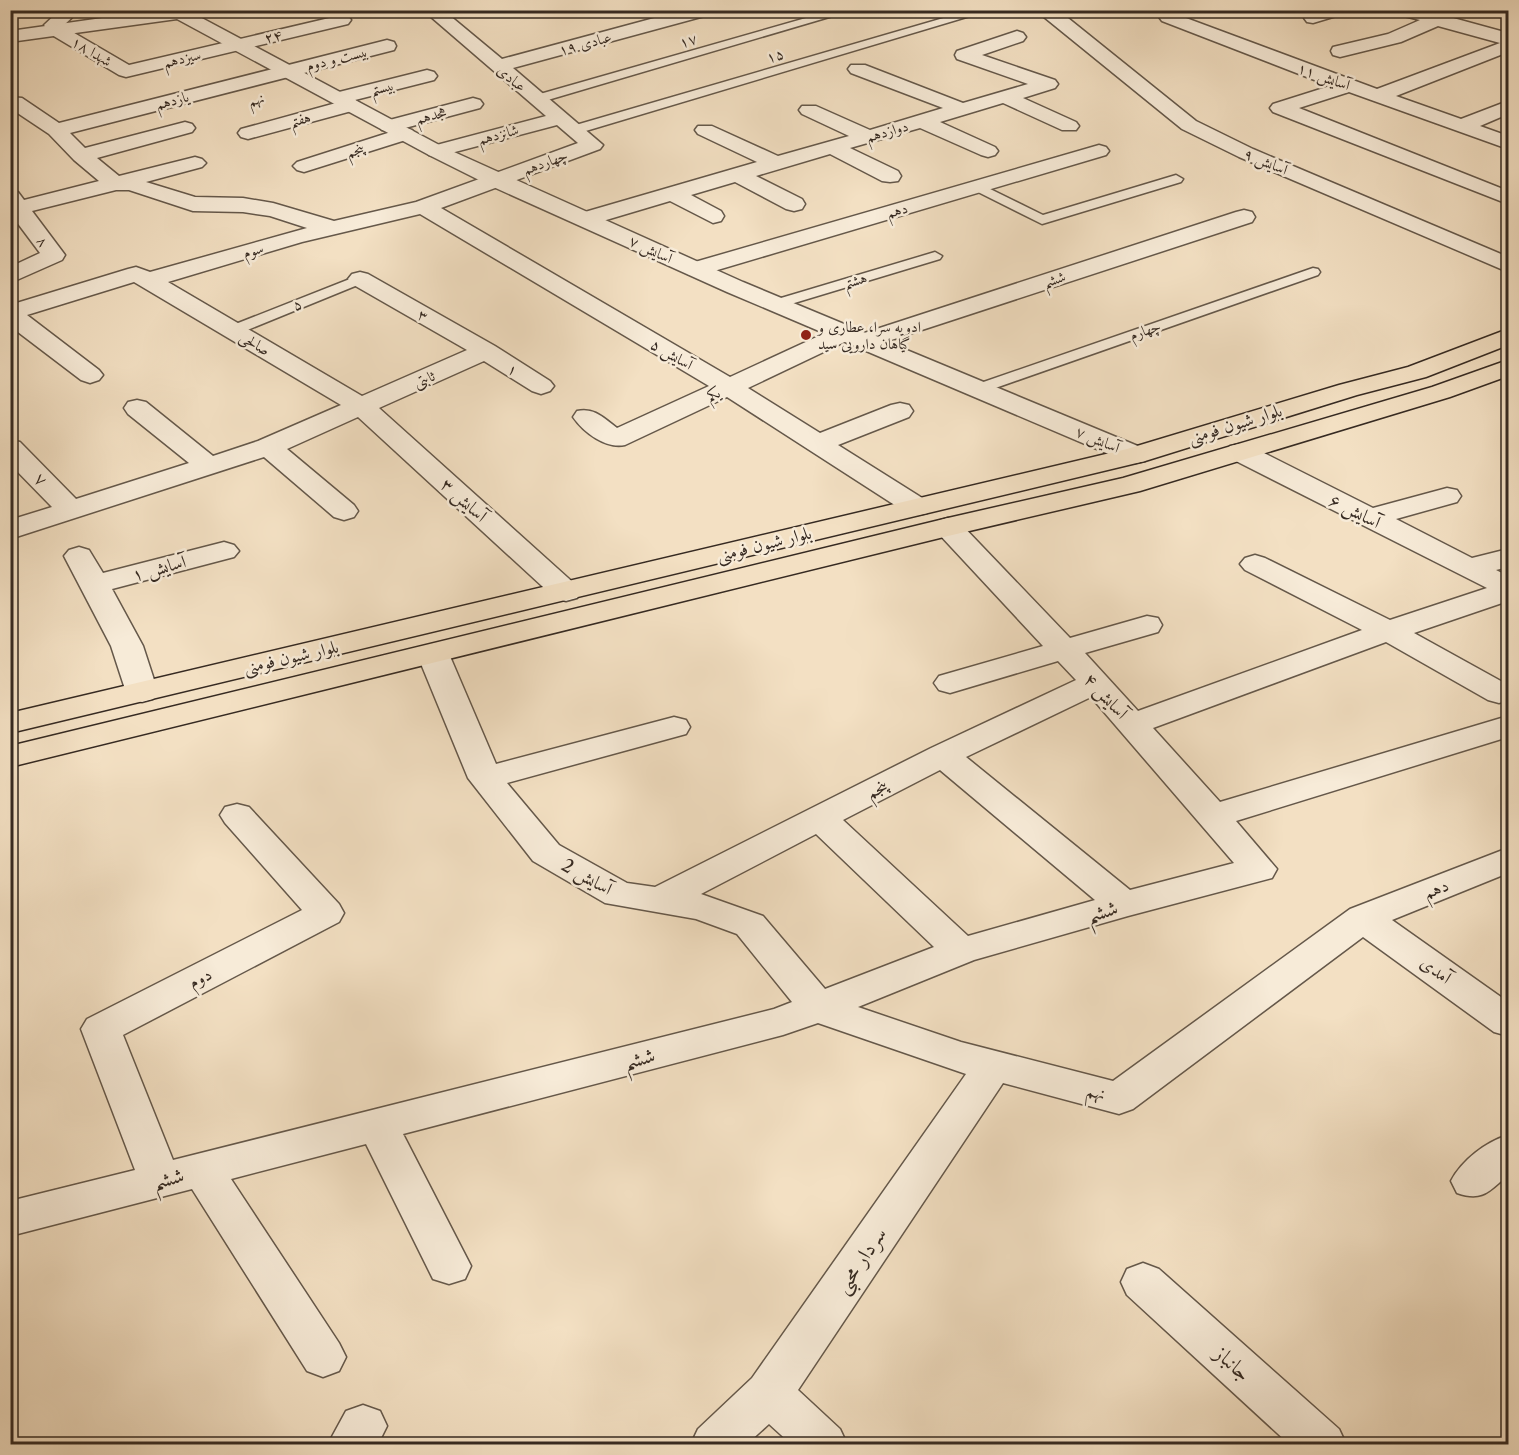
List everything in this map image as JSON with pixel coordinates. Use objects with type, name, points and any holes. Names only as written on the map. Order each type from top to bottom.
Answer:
[{"type":"main road","name":"بلوار شیون فومنی","points":[[10,723],[1136,454],[1348,390],[1418,372],[1509,336]]},
{"type":"main road","name":"بلوار شیون فومنی","points":[[10,757],[948,527],[1130,485],[1378,411],[1509,368]]},
{"type":"main road","points":[[1348,390],[1378,411]]},
{"type":"street","name":"شهدا ۱۸","points":[[38,10],[56,28],[126,71]]},
{"type":"street","points":[[56,28],[70,10]]},
{"type":"street","name":"عبادی ۱۹","points":[[498,66],[706,10]]},
{"type":"street","name":"آسایش ۱۱","points":[[1196,10],[1168,17],[1349,86],[1509,143]]},
{"type":"street","points":[[1313,18],[1337,10]]},
{"type":"street","points":[[1402,10],[1509,39]]},
{"type":"street","points":[[1497,10],[1509,14]]},
{"type":"street","points":[[10,37],[56,28],[195,11]]},
{"type":"street","name":"آسایش ۷","points":[[195,11],[238,44],[436,151],[497,180],[776,304],[1136,454]]},
{"type":"street","name":"عبادی","points":[[440,12],[498,66],[593,145]]},
{"type":"street","name":"آسایش ۹","points":[[1050,13],[1189,125],[1246,153],[1393,214],[1509,266]]},
{"type":"street","name":"۲۴","points":[[238,44],[342,20]]},
{"type":"street","points":[[1340,51],[1394,38],[1436,20]]},
{"type":"street","name":"دوازدهم","points":[[586,219],[1048,84],[964,55],[1017,37]]},
{"type":"street","name":"سیزدهم","points":[[126,71],[238,44]]},
{"type":"street","name":"بیست و دوم","points":[[287,70],[387,46]]},
{"type":"street","points":[[1378,96],[1509,46]]},
{"type":"street","points":[[858,69],[962,109]]},
{"type":"street","name":"یازدهم","points":[[57,130],[287,70]]},
{"type":"street","name":"بیستم","points":[[345,102],[427,76]]},
{"type":"street","name":"نهم","points":[[233,105],[312,84]]},
{"type":"street","points":[[1349,86],[1280,108],[1509,198]]},
{"type":"street","points":[[1005,97],[1069,126]]},
{"type":"street","points":[[15,102],[57,130],[81,156],[114,183],[131,184],[194,204],[243,205],[273,210],[334,228]]},
{"type":"street","name":"هفتم","points":[[248,133],[345,102]]},
{"type":"street","name":"هجدهم","points":[[397,130],[473,104]]},
{"type":"street","points":[[1463,126],[1509,107]]},
{"type":"street","points":[[809,110],[867,136]]},
{"type":"street","points":[[921,121],[988,151]]},
{"type":"street","name":"شانزدهم","points":[[436,151],[567,124]]},
{"type":"street","points":[[81,156],[184,128]]},
{"type":"street","name":"پنجم","points":[[304,166],[397,130]]},
{"type":"street","points":[[705,130],[776,163]]},
{"type":"street","name":"چهاردهم","points":[[497,180],[593,145]]},
{"type":"street","points":[[831,147],[890,176]]},
{"type":"street","name":"دهم","points":[[696,269],[1099,151]]},
{"type":"street","points":[[15,203],[114,183],[195,163]]},
{"type":"street","points":[[737,174],[794,204]]},
{"type":"street","name":"سوم","points":[[10,314],[136,274],[148,280],[334,228],[423,207],[497,180]]},
{"type":"street","points":[[673,194],[713,216]]},
{"type":"street","name":"۸","points":[[10,276],[54,255],[15,203]]},
{"type":"street","name":"آسایش ۵","points":[[423,207],[729,387],[917,507]]},
{"type":"street","name":"ششم","points":[[854,337],[1244,217]]},
{"type":"street","name":"۳","points":[[360,279],[486,351]]},
{"type":"street","name":"صالحی","points":[[148,280],[362,408]]},
{"type":"street","points":[[10,314],[90,375]]},
{"type":"street","name":"یکم","points":[[586,417],[615,439],[729,387],[854,337]]},
{"type":"street","name":"۱","points":[[486,351],[541,386]]},
{"type":"street","name":"ثابتی","points":[[362,408],[486,351]]},
{"type":"street","points":[[136,408],[209,466]]},
{"type":"street","points":[[10,530],[268,447],[362,408]]},
{"type":"street","name":"آسایش ۳","points":[[362,408],[566,592]]},
{"type":"street","points":[[818,444],[900,411]]},
{"type":"street","points":[[268,447],[344,511]]},
{"type":"street","name":"۷","points":[[10,448],[72,511]]},
{"type":"street","name":"آسایش ۶","points":[[1240,452],[1470,567],[1509,589]]},
{"type":"street","points":[[1368,518],[1447,496]]},
{"type":"street","name":"آسایش ۴","points":[[948,527],[1096,683],[1259,869]]},
{"type":"street","name":"آسایش ۱","points":[[94,585],[224,551]]},
{"type":"street","points":[[79,556],[127,646],[142,692]]},
{"type":"street","points":[[1470,567],[1509,558]]},
{"type":"street","points":[[1255,564],[1388,631],[1499,693]]},
{"type":"street","points":[[1133,724],[1509,589]]},
{"type":"street","points":[[950,683],[1147,625]]},
{"type":"street","name":"آسایش 2","points":[[433,654],[485,778],[546,853],[618,894],[701,907],[750,925],[818,1008]]},
{"type":"street","name":"پنجم","points":[[660,900],[943,755],[1096,683]]},
{"type":"street","points":[[1214,816],[1509,726]]},
{"type":"street","points":[[485,778],[674,727]]},
{"type":"street","points":[[943,755],[1124,904]]},
{"type":"street","name":"دوم","points":[[160,1180],[100,1029],[326,913],[237,815]]},
{"type":"street","points":[[820,818],[961,951]]},
{"type":"street","name":"دهم","points":[[1364,918],[1509,860]]},
{"type":"street","name":"ششم","points":[[10,1219],[783,1022],[961,951],[1124,904],[1259,869]]},
{"type":"street","name":"نهم","points":[[818,1008],[956,1056],[1119,1098],[1364,918]]},
{"type":"street","name":"آمدی","points":[[1364,918],[1509,1022]]},
{"type":"street","name":"سردار محبی","points":[[715,1444],[769,1393],[993,1066]]},
{"type":"street","points":[[377,1125],[449,1266]]},
{"type":"street","points":[[1472,1181],[1509,1151]]},
{"type":"street","points":[[202,1170],[323,1357]]},
{"type":"street","name":"جانباز","points":[[1143,1282],[1322,1444]]},
{"type":"street","points":[[769,1393],[823,1444]]},
{"type":"lane","name":"۱۷","points":[[537,99],[848,10]]},
{"type":"lane","name":"۱۵","points":[[567,124],[985,10]]},
{"type":"lane","points":[[975,187],[1041,220],[1176,179]]},
{"type":"lane","name":"هشتم","points":[[776,304],[935,256]]},
{"type":"lane","name":"چهارم","points":[[978,389],[1313,272]]},
{"type":"lane","name":"۵","points":[[234,330],[360,279]]},
{"type":"place","name":"ادویه سرا، عطاری و گیاهان دارویی سید","points":[[806,335]]}]
